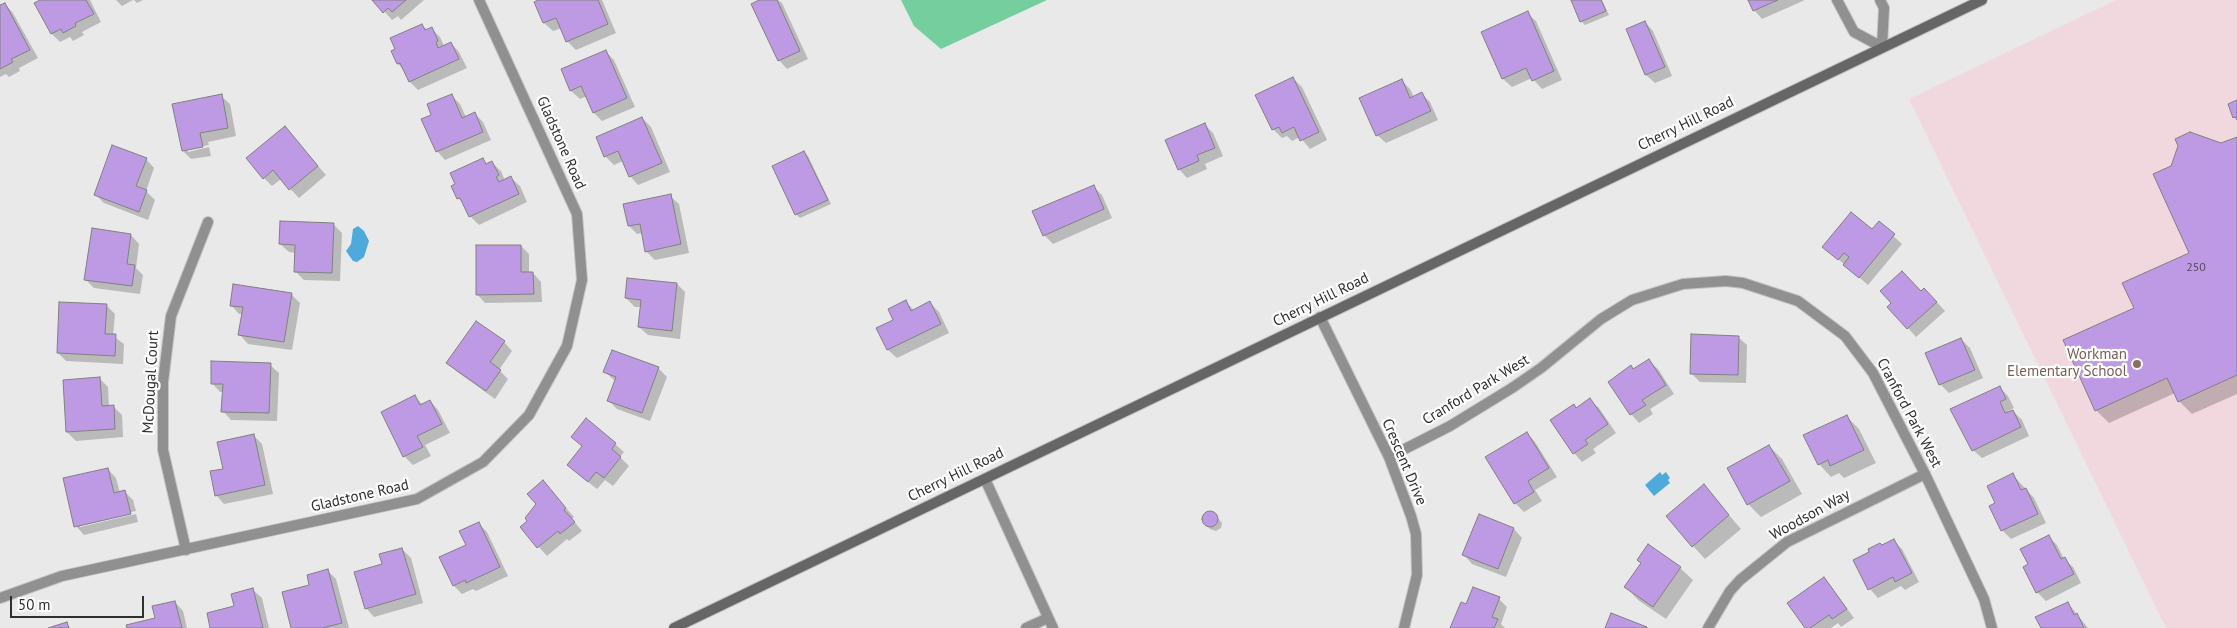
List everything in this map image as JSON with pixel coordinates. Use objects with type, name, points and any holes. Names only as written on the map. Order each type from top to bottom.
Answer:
[{"type":"main road","name":"Cherry Hill Road","points":[[674,628],[1982,0]]},
{"type":"street","name":"Gladstone Road","points":[[0,598],[62,576],[417,499],[483,462],[529,415],[567,346],[582,280],[577,214],[479,0]]},
{"type":"street","points":[[1837,0],[1854,32],[1882,47],[1884,8],[1880,0]]},
{"type":"street","name":"McDougal Court","points":[[186,550],[163,450],[163,382],[171,316],[208,222]]},
{"type":"street","name":"Cranford Park West","points":[[1389,457],[1450,426],[1512,388],[1541,368],[1601,318],[1632,300],[1684,284],[1726,281],[1743,284],[1798,301],[1845,336],[1873,373],[1925,474],[1984,599],[1992,628]]},
{"type":"street","name":"Crescent Drive","points":[[1320,317],[1389,457],[1406,500],[1416,534],[1417,575],[1404,628]]},
{"type":"street","name":"Woodson Way","points":[[1708,628],[1730,592],[1740,580],[1787,542],[1925,474]]},
{"type":"street","points":[[984,479],[1053,628]]},
{"type":"street","points":[[1026,628],[1048,618]]},
{"type":"shaded area","name":"Workman Elementary School","points":[[2116,0],[2237,0],[2237,628],[2166,628],[1909,99]]},
{"type":"green space","points":[[901,0],[1047,0],[941,49],[914,26]]},
{"type":"water","points":[[358,226],[364,231],[369,241],[364,257],[357,262],[353,261],[346,251],[351,244],[353,229]]},
{"type":"water","points":[[1660,472],[1662,475],[1666,472],[1670,478],[1668,480],[1670,483],[1654,496],[1645,485]]},
{"type":"building","points":[[40,0],[86,0],[94,14],[75,23],[76,26],[63,33],[61,29],[51,34],[34,3]]},
{"type":"building","points":[[372,0],[406,0],[392,12],[388,8],[383,13]]},
{"type":"building","points":[[538,0],[598,0],[608,24],[566,42],[556,18],[543,23],[534,2]]},
{"type":"building","points":[[759,0],[777,0],[800,51],[778,61],[751,4]]},
{"type":"building","points":[[1571,0],[1601,0],[1606,11],[1580,22]]},
{"type":"building","points":[[1748,0],[1778,0],[1753,11]]},
{"type":"building","points":[[5,3],[30,50],[11,59],[13,62],[0,69],[0,5]]},
{"type":"building","points":[[1528,11],[1554,71],[1532,81],[1526,68],[1502,79],[1481,32]]},
{"type":"building","points":[[1645,21],[1665,67],[1645,75],[1626,29]]},
{"type":"building","points":[[422,24],[425,30],[432,27],[438,41],[436,42],[438,48],[451,42],[459,59],[409,82],[400,63],[397,64],[391,51],[395,49],[390,38]]},
{"type":"building","points":[[606,50],[627,98],[593,113],[581,86],[570,91],[561,69]]},
{"type":"building","points":[[1293,77],[1319,132],[1300,141],[1294,127],[1282,133],[1279,127],[1272,130],[1255,95]]},
{"type":"building","points":[[1402,79],[1410,98],[1422,92],[1431,111],[1376,136],[1359,98]]},
{"type":"building","points":[[222,94],[228,128],[200,133],[203,147],[182,151],[172,104]]},
{"type":"building","points":[[452,94],[462,118],[475,112],[483,132],[436,152],[421,119],[431,115],[427,104]]},
{"type":"building","points":[[2237,100],[2237,120],[2235,117],[2233,118],[2228,104]]},
{"type":"building","points":[[642,117],[662,163],[629,177],[618,151],[604,157],[596,137]]},
{"type":"building","points":[[1205,123],[1215,148],[1197,155],[1199,161],[1178,170],[1165,140]]},
{"type":"building","points":[[285,126],[318,166],[289,190],[273,170],[263,179],[246,158]]},
{"type":"building","points":[[2190,132],[2221,143],[2237,137],[2237,375],[2178,402],[2167,378],[2095,411],[2063,340],[2134,308],[2122,283],[2189,253],[2153,174],[2171,166],[2178,146],[2175,139]]},
{"type":"building","points":[[112,145],[147,158],[136,186],[147,190],[139,212],[94,195]]},
{"type":"building","points":[[804,151],[828,200],[795,215],[772,166]]},
{"type":"building","points":[[483,158],[486,164],[492,161],[499,175],[496,177],[499,182],[511,176],[519,194],[469,217],[460,198],[457,199],[451,186],[455,184],[450,173]]},
{"type":"building","points":[[1094,185],[1104,209],[1043,236],[1032,211]]},
{"type":"building","points":[[671,194],[681,244],[645,252],[640,224],[628,226],[623,204]]},
{"type":"building","points":[[1851,212],[1872,229],[1879,221],[1895,234],[1859,278],[1843,265],[1849,257],[1844,253],[1838,260],[1822,247]]},
{"type":"building","points":[[280,221],[334,223],[332,273],[294,272],[295,245],[279,244]]},
{"type":"building","points":[[92,228],[131,234],[127,264],[135,265],[132,286],[84,280]]},
{"type":"building","points":[[476,245],[521,245],[521,272],[533,272],[534,294],[476,295]]},
{"type":"building","points":[[1902,271],[1921,291],[1924,288],[1937,302],[1907,329],[1887,307],[1891,303],[1880,291]]},
{"type":"building","points":[[627,278],[677,283],[672,331],[638,327],[641,300],[625,298]]},
{"type":"building","points":[[233,284],[292,293],[284,342],[238,335],[243,307],[230,306]]},
{"type":"building","points":[[906,300],[911,311],[930,301],[941,324],[887,350],[876,328],[893,320],[888,309]]},
{"type":"building","points":[[59,302],[107,304],[105,334],[116,334],[115,356],[57,353]]},
{"type":"building","points":[[476,321],[505,341],[490,362],[501,370],[486,391],[446,363]]},
{"type":"building","points":[[1691,334],[1739,336],[1738,375],[1690,374]]},
{"type":"building","points":[[1961,338],[1975,370],[1939,385],[1925,353]]},
{"type":"building","points":[[612,350],[659,367],[642,413],[607,401],[616,377],[603,372]]},
{"type":"building","points":[[1649,359],[1666,385],[1642,400],[1646,405],[1630,415],[1608,382],[1631,365],[1633,369]]},
{"type":"building","points":[[211,361],[271,363],[269,413],[221,412],[223,384],[211,384]]},
{"type":"building","points":[[100,377],[102,406],[114,405],[115,429],[66,432],[63,380]]},
{"type":"building","points":[[2000,386],[2006,399],[2000,402],[2005,413],[2013,410],[2021,427],[1972,451],[1950,409]]},
{"type":"building","points":[[415,395],[420,405],[430,400],[442,424],[417,436],[423,447],[403,457],[381,412]]},
{"type":"building","points":[[1590,398],[1608,424],[1585,440],[1588,444],[1573,454],[1550,420],[1574,404],[1576,408]]},
{"type":"building","points":[[1847,415],[1864,450],[1830,466],[1828,460],[1818,465],[1803,435]]},
{"type":"building","points":[[586,418],[616,443],[612,449],[621,457],[604,478],[596,472],[588,482],[567,465],[582,446],[571,437]]},
{"type":"building","points":[[1527,432],[1549,468],[1528,481],[1534,492],[1514,504],[1485,457]]},
{"type":"building","points":[[254,434],[265,485],[215,496],[210,471],[223,469],[217,442]]},
{"type":"building","points":[[1769,445],[1790,481],[1747,505],[1727,468]]},
{"type":"building","points":[[108,468],[114,493],[125,490],[131,514],[74,527],[63,478]]},
{"type":"building","points":[[2013,473],[2021,490],[2026,488],[2038,514],[2001,531],[1989,506],[1995,503],[1987,486]]},
{"type":"building","points":[[543,480],[575,522],[560,534],[558,531],[537,548],[520,527],[527,521],[525,518],[536,504],[527,494]]},
{"type":"building","points":[[1704,484],[1729,515],[1692,547],[1666,516]]},
{"type":"building","points":[[1210,511],[1216,513],[1218,519],[1216,525],[1210,527],[1204,525],[1202,519],[1204,513]]},
{"type":"building","points":[[1479,514],[1514,528],[1498,569],[1462,555]]},
{"type":"building","points":[[479,522],[500,567],[466,583],[465,580],[453,586],[439,557],[466,545],[459,531]]},
{"type":"building","points":[[2049,535],[2061,559],[2065,557],[2074,574],[2036,593],[2023,567],[2028,564],[2020,549]]},
{"type":"building","points":[[1894,539],[1912,573],[1895,582],[1893,577],[1868,590],[1853,560],[1869,552],[1868,549]]},
{"type":"building","points":[[1648,544],[1681,567],[1653,607],[1624,587],[1641,563],[1637,560]]},
{"type":"building","points":[[402,548],[416,594],[365,609],[354,572],[382,564],[379,554]]},
{"type":"building","points":[[328,569],[342,623],[322,628],[291,628],[282,592],[309,585],[307,575]]},
{"type":"building","points":[[1824,577],[1847,609],[1832,619],[1829,615],[1810,628],[1805,628],[1787,603]]},
{"type":"building","points":[[1473,587],[1500,597],[1492,617],[1498,619],[1494,628],[1450,628],[1461,602],[1466,604]]},
{"type":"building","points":[[253,588],[263,628],[210,628],[207,613],[234,606],[231,594]]},
{"type":"building","points":[[175,601],[182,628],[127,628],[126,625],[155,618],[152,606]]},
{"type":"building","points":[[2068,602],[2074,615],[2077,613],[2084,628],[2041,628],[2035,617]]},
{"type":"building","points":[[1611,613],[1647,627],[1647,628],[1605,628]]},
{"type":"building","points":[[67,622],[69,628],[48,628]]},
{"type":"place","name":"Workman Elementary School","points":[[2137,364]]}]
